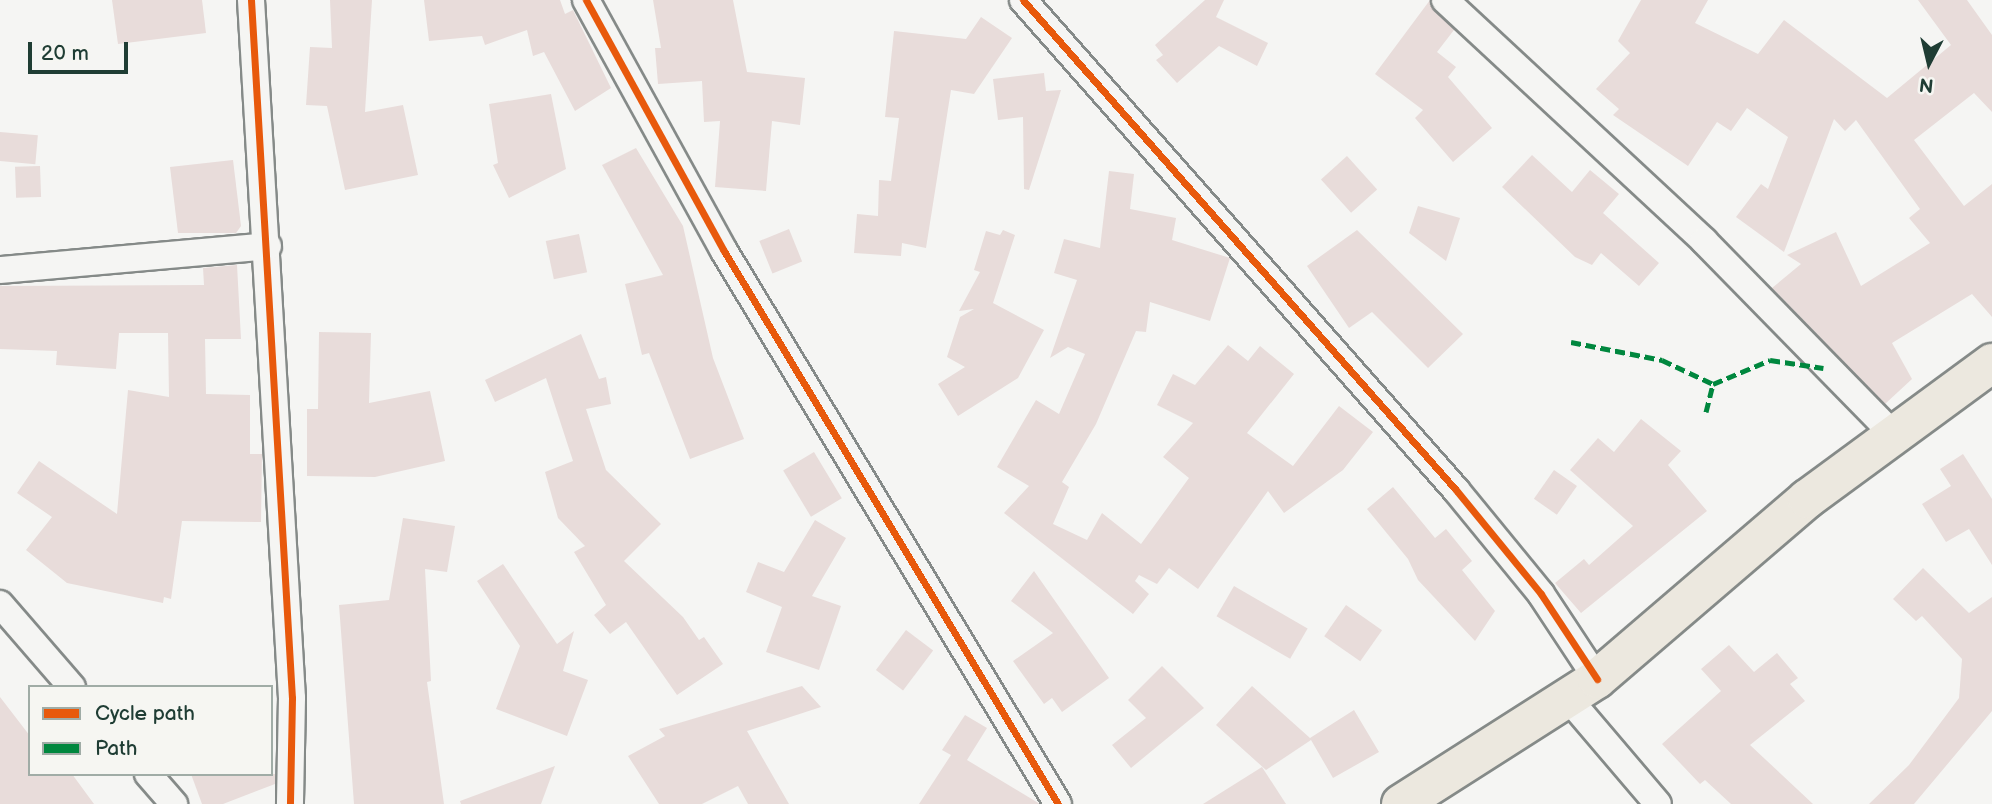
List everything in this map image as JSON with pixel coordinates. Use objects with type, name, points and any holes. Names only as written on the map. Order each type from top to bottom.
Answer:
[{"type":"main road","points":[[1402,804],[1582,688],[1892,433],[1992,363]]},
{"type":"street","points":[[251,0],[268,246],[292,698],[290,804]]},
{"type":"street","points":[[586,0],[724,251],[1058,804]]},
{"type":"street","points":[[1023,0],[1456,489],[1541,594],[1582,688],[1658,804]]},
{"type":"street","points":[[1445,0],[1703,241],[1892,433]]},
{"type":"street","points":[[0,270],[268,246]]},
{"type":"street","points":[[0,604],[70,685]]},
{"type":"street","points":[[150,776],[174,804]]},
{"type":"building","points":[[112,0],[202,0],[206,33],[118,44]]},
{"type":"building","points":[[330,0],[372,0],[365,112],[403,105],[418,175],[345,190],[327,106],[306,105],[310,47],[332,48]]},
{"type":"building","points":[[424,0],[560,0],[565,14],[573,10],[611,88],[575,111],[544,52],[533,56],[527,30],[485,45],[482,36],[429,41]]},
{"type":"building","points":[[653,0],[733,0],[747,72],[805,78],[800,125],[772,121],[766,191],[715,187],[720,121],[704,122],[702,81],[658,84],[655,48],[661,48]]},
{"type":"building","points":[[1205,0],[1224,0],[1216,17],[1268,43],[1257,66],[1219,46],[1177,83],[1156,60],[1163,55],[1155,45]]},
{"type":"building","points":[[1430,0],[1454,30],[1437,52],[1456,67],[1448,77],[1492,128],[1453,162],[1415,118],[1423,110],[1375,74]]},
{"type":"building","points":[[1641,0],[1708,0],[1695,23],[1758,54],[1784,20],[1887,98],[1951,45],[1918,0],[1967,0],[1992,35],[1992,112],[1974,93],[1914,140],[1964,206],[1992,184],[1992,317],[1972,294],[1892,343],[1912,379],[1885,404],[1772,288],[1801,264],[1787,255],[1836,232],[1861,286],[1930,243],[1909,218],[1920,209],[1856,120],[1845,131],[1834,119],[1784,252],[1736,217],[1761,184],[1768,189],[1788,137],[1747,108],[1731,131],[1717,122],[1688,166],[1613,115],[1619,109],[1596,89],[1630,53],[1618,41]]},
{"type":"building","points":[[981,17],[1012,38],[974,94],[951,90],[926,248],[902,243],[901,256],[854,253],[857,214],[878,216],[879,180],[891,181],[899,118],[885,117],[894,31],[966,39]]},
{"type":"building","points":[[1044,73],[1046,91],[1061,90],[1029,190],[1024,189],[1023,117],[998,120],[993,79]]},
{"type":"building","points":[[551,94],[566,169],[509,198],[493,165],[498,163],[489,104]]},
{"type":"building","points":[[0,132],[38,135],[35,164],[0,161]]},
{"type":"building","points":[[636,148],[683,226],[713,358],[744,439],[690,459],[649,353],[642,355],[625,284],[663,275],[602,165]]},
{"type":"building","points":[[1532,155],[1572,192],[1590,170],[1619,194],[1603,213],[1659,263],[1639,286],[1601,253],[1592,265],[1575,257],[1502,187]]},
{"type":"building","points":[[1347,156],[1377,189],[1351,213],[1321,179]]},
{"type":"building","points":[[233,160],[241,226],[236,233],[178,233],[170,167]]},
{"type":"building","points":[[40,166],[41,197],[16,198],[15,167]]},
{"type":"building","points":[[1109,171],[1134,174],[1130,209],[1176,218],[1172,240],[1230,258],[1210,321],[1150,302],[1146,332],[1136,331],[1096,424],[1062,482],[1069,487],[1053,524],[1087,540],[1102,513],[1141,544],[1189,478],[1163,457],[1193,423],[1157,405],[1173,374],[1195,385],[1228,345],[1248,361],[1260,346],[1294,374],[1247,433],[1293,466],[1339,406],[1373,432],[1343,470],[1284,513],[1268,491],[1198,589],[1169,568],[1157,584],[1139,575],[1135,581],[1149,594],[1133,614],[1004,513],[1029,486],[997,467],[1036,400],[1059,414],[1085,354],[1068,347],[1050,358],[1077,280],[1054,273],[1064,239],[1100,248]]},
{"type":"building","points":[[1418,206],[1460,218],[1446,261],[1409,233]]},
{"type":"building","points":[[789,229],[802,261],[772,273],[759,241]]},
{"type":"building","points":[[1003,230],[1015,235],[993,303],[1044,330],[1018,378],[958,416],[938,384],[965,367],[947,357],[960,317],[974,309],[959,311],[980,272],[974,270],[986,231],[1000,235]]},
{"type":"building","points":[[1357,230],[1463,334],[1428,368],[1372,312],[1349,328],[1307,266]]},
{"type":"building","points":[[579,234],[587,272],[554,279],[546,241]]},
{"type":"building","points":[[237,265],[241,339],[205,339],[206,394],[250,395],[250,454],[262,454],[261,522],[182,521],[171,599],[164,597],[163,603],[67,583],[26,550],[52,517],[17,493],[39,461],[117,514],[128,390],[169,397],[168,333],[119,333],[116,369],[56,365],[57,351],[0,349],[0,286],[204,285],[203,268]]},
{"type":"building","points":[[319,332],[371,333],[369,403],[430,391],[445,461],[375,477],[307,476],[307,409],[318,409]]},
{"type":"building","points":[[581,334],[599,379],[606,377],[611,404],[586,409],[606,470],[661,524],[624,561],[683,617],[699,640],[704,637],[723,664],[677,695],[626,622],[610,634],[594,615],[606,605],[574,552],[585,546],[558,518],[545,472],[573,461],[546,378],[495,402],[485,380]]},
{"type":"building","points":[[1641,419],[1681,451],[1668,465],[1707,511],[1581,613],[1555,583],[1584,559],[1589,565],[1633,526],[1570,470],[1598,438],[1614,452]]},
{"type":"building","points":[[814,452],[842,498],[811,517],[783,471]]},
{"type":"building","points":[[1963,454],[1992,499],[1992,565],[1969,529],[1946,542],[1922,504],[1951,486],[1940,469]]},
{"type":"building","points":[[1554,470],[1577,486],[1557,515],[1534,499]]},
{"type":"building","points":[[1393,487],[1435,538],[1446,529],[1472,561],[1462,570],[1495,611],[1475,641],[1418,580],[1408,559],[1367,509]]},
{"type":"building","points":[[403,518],[455,526],[447,572],[425,569],[431,681],[427,682],[444,804],[354,804],[339,605],[389,600]]},
{"type":"building","points":[[815,520],[846,538],[812,596],[841,606],[819,670],[766,652],[782,607],[746,592],[758,562],[784,572]]},
{"type":"building","points":[[503,564],[557,644],[574,631],[563,671],[588,680],[567,736],[496,709],[520,646],[477,581]]},
{"type":"building","points":[[1923,568],[1969,613],[1992,597],[1992,711],[1914,804],[1869,804],[1909,765],[1959,698],[1962,659],[1922,616],[1916,621],[1893,599]]},
{"type":"building","points":[[1034,571],[1109,678],[1062,712],[1052,698],[1044,704],[1013,661],[1053,633],[1011,601]]},
{"type":"building","points":[[1234,586],[1308,629],[1290,659],[1216,616]]},
{"type":"building","points":[[1346,605],[1382,630],[1360,661],[1324,636]]},
{"type":"building","points":[[906,630],[933,650],[903,690],[876,670]]},
{"type":"building","points":[[1729,645],[1754,672],[1777,653],[1798,678],[1790,684],[1805,701],[1750,745],[1813,804],[1731,804],[1705,780],[1700,784],[1662,744],[1721,691],[1701,669]]},
{"type":"building","points":[[1162,666],[1204,708],[1131,768],[1112,745],[1146,718],[1128,700]]},
{"type":"building","points":[[802,686],[821,707],[747,731],[789,804],[748,804],[738,786],[702,804],[659,804],[628,756],[665,736],[659,729]]},
{"type":"building","points":[[1252,686],[1310,738],[1354,710],[1379,752],[1333,778],[1311,740],[1266,770],[1216,725]]},
{"type":"building","points":[[0,697],[28,733],[28,776],[73,776],[94,804],[0,804]]},
{"type":"building","points":[[965,715],[987,728],[967,760],[1040,804],[919,804],[951,755],[942,750]]},
{"type":"building","points":[[555,766],[541,804],[461,804],[460,801]]},
{"type":"building","points":[[1262,767],[1286,804],[1203,804]]},
{"type":"building","points":[[275,774],[275,784],[223,804],[202,804],[192,776]]},
{"type":"marked path","points":[[1571,342],[1662,360],[1713,384]]},
{"type":"marked path","points":[[1706,412],[1713,384],[1770,360],[1823,368]]},
{"type":"cycle path","points":[[251,0],[292,698],[290,804]]},
{"type":"cycle path","points":[[586,0],[724,251],[1058,804]]},
{"type":"cycle path","points":[[1023,0],[1456,490],[1541,594],[1597,679]]}]
